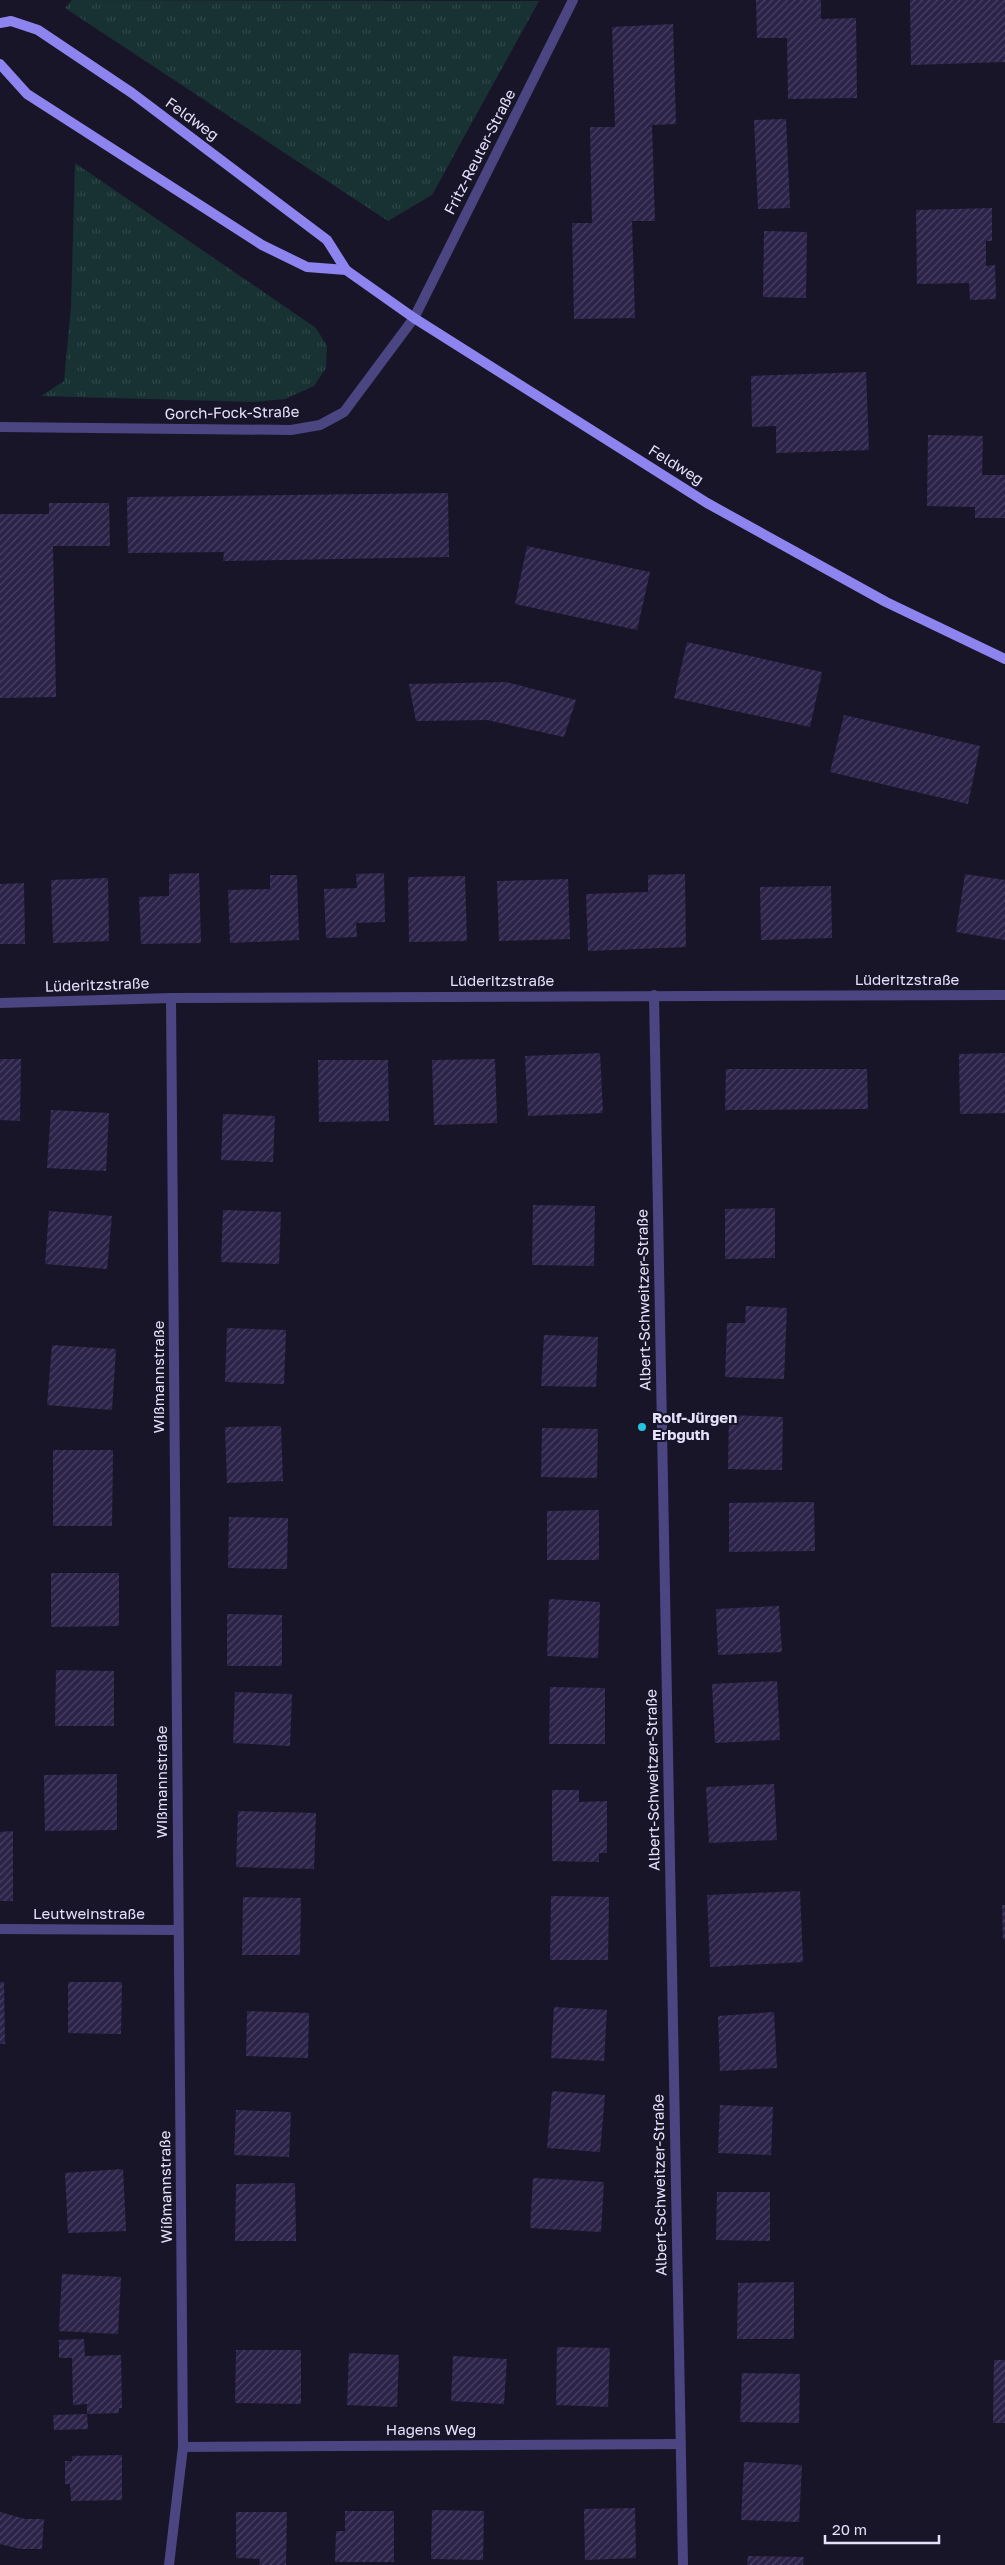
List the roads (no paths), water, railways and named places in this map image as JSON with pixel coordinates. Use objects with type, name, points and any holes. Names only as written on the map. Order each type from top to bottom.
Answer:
[{"type":"street","name":"Fritz-Reuter-Straße","points":[[414,318],[573,0]]},
{"type":"street","name":"Feldweg","points":[[0,23],[11,21],[38,30],[132,93],[327,240],[346,270],[414,318],[743,525],[886,602],[1005,659]]},
{"type":"street","points":[[0,64],[28,94],[262,245],[308,267],[346,270]]},
{"type":"street","name":"Gorch-Fock-Straße","points":[[0,427],[291,430],[320,425],[344,412],[414,318]]},
{"type":"street","name":"Albert-Schweitzer-Straße","points":[[654,995],[683,2565]]},
{"type":"street","name":"Lüderitzstraße","points":[[0,1003],[171,998],[1005,995]]},
{"type":"street","name":"Wißmannstraße","points":[[169,2565],[183,2447],[171,998]]},
{"type":"street","name":"Leutweinstraße","points":[[0,1929],[178,1930]]},
{"type":"street","name":"Hagens Weg","points":[[183,2447],[680,2444]]},
{"type":"place","name":"Rolf-Jürgen Erbguth","points":[[642,1427]]}]
